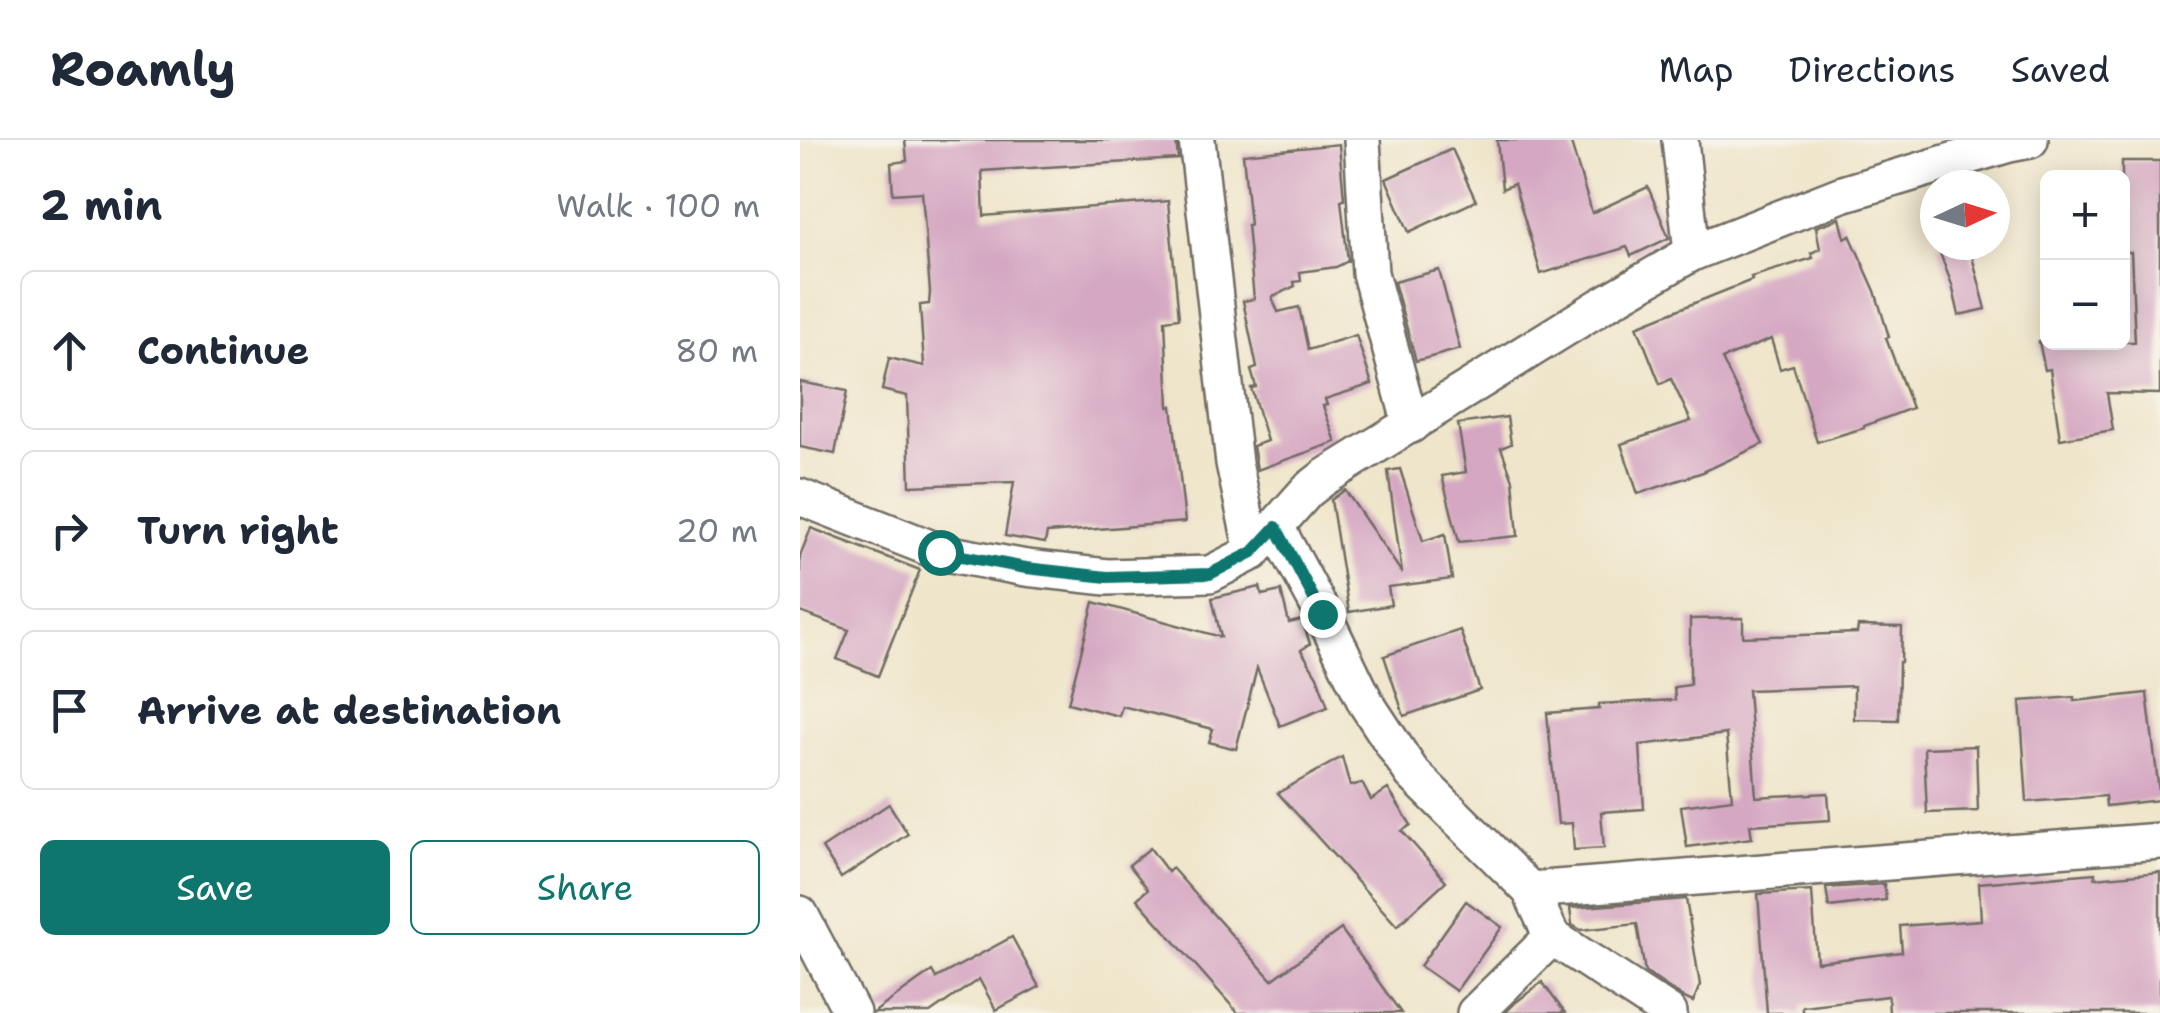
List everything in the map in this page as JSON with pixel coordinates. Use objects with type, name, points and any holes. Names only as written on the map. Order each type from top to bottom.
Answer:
[{"type":"street","points":[[1198,140],[1234,463],[1264,540],[1412,773],[1530,890],[1552,937],[1670,1013]]},
{"type":"street","points":[[1362,140],[1370,273],[1411,425]]},
{"type":"street","points":[[1680,140],[1692,254]]},
{"type":"street","points":[[800,497],[940,552],[1026,568],[1107,577],[1210,574],[1264,540],[1307,491],[1325,477],[1692,254],[1842,194],[2030,140]]},
{"type":"street","points":[[1530,890],[2160,841]]},
{"type":"street","points":[[800,914],[852,1013]]},
{"type":"street","points":[[1476,1013],[1552,937]]},
{"type":"building","points":[[905,140],[1176,140],[1178,159],[982,171],[984,216],[1168,201],[1179,318],[1165,320],[1169,407],[1172,406],[1185,522],[1047,533],[1045,543],[1005,536],[1014,482],[910,486],[907,396],[882,390],[889,358],[924,366],[920,305],[929,304],[930,292],[922,192],[893,194],[891,163],[907,161]]},
{"type":"building","points":[[1497,140],[1570,140],[1592,213],[1648,187],[1669,238],[1631,256],[1627,247],[1541,274],[1514,184],[1502,189]]},
{"type":"building","points":[[1339,144],[1348,261],[1336,267],[1300,272],[1301,281],[1272,297],[1278,312],[1299,307],[1308,350],[1356,335],[1372,384],[1325,399],[1327,405],[1323,406],[1336,442],[1257,470],[1253,446],[1267,441],[1251,388],[1256,387],[1251,370],[1257,368],[1243,301],[1254,299],[1243,154]]},
{"type":"building","points":[[1452,149],[1476,201],[1409,232],[1386,179]]},
{"type":"building","points":[[2122,161],[2160,161],[2160,394],[2107,393],[2113,430],[2060,439],[2050,369],[2045,370],[2041,350],[2130,350],[2130,342],[2135,342],[2130,170],[2122,170]]},
{"type":"building","points":[[1840,218],[1845,238],[1850,235],[1875,291],[1889,337],[1886,338],[1912,408],[1817,442],[1793,365],[1780,369],[1771,339],[1722,359],[1763,444],[1703,472],[1638,494],[1621,444],[1691,421],[1671,379],[1660,384],[1637,326],[1752,280],[1751,277],[1813,258],[1811,253],[1820,249],[1816,227]]},
{"type":"building","points":[[1943,260],[1973,260],[1986,309],[1959,315]]},
{"type":"building","points":[[1439,270],[1460,349],[1416,361],[1394,282]]},
{"type":"building","points":[[800,382],[847,391],[835,454],[800,447]]},
{"type":"building","points":[[1507,417],[1511,444],[1501,448],[1513,480],[1518,536],[1459,542],[1442,476],[1466,472],[1458,424]]},
{"type":"building","points":[[1400,469],[1423,541],[1445,534],[1452,579],[1388,587],[1391,605],[1349,612],[1331,500],[1345,490],[1402,573],[1388,471]]},
{"type":"building","points":[[811,528],[920,570],[878,676],[837,659],[849,630],[800,612],[800,556]]},
{"type":"building","points":[[1260,587],[1262,595],[1281,591],[1289,623],[1302,620],[1310,644],[1301,650],[1317,676],[1328,707],[1280,726],[1257,668],[1236,749],[1209,742],[1213,729],[1122,706],[1119,716],[1068,703],[1094,602],[1221,637],[1212,598]]},
{"type":"building","points":[[1743,618],[1743,637],[1857,633],[1858,626],[1902,627],[1898,720],[1854,719],[1854,686],[1748,690],[1756,797],[1828,793],[1830,820],[1750,825],[1752,838],[1687,847],[1681,806],[1732,799],[1726,734],[1640,745],[1644,809],[1601,812],[1604,848],[1574,850],[1572,823],[1558,824],[1547,713],[1599,709],[1599,704],[1675,700],[1674,687],[1690,685],[1690,619]]},
{"type":"building","points":[[1460,630],[1480,690],[1404,716],[1384,656]]},
{"type":"building","points":[[2147,693],[2160,800],[2106,806],[2105,796],[2027,802],[2020,701],[2074,697],[2074,701]]},
{"type":"building","points":[[1976,746],[1978,811],[1927,813],[1924,748]]},
{"type":"building","points":[[1342,757],[1350,786],[1362,783],[1371,800],[1388,789],[1411,825],[1402,831],[1446,881],[1397,926],[1278,793]]},
{"type":"building","points":[[889,804],[908,834],[841,878],[822,848]]},
{"type":"building","points":[[1150,848],[1168,872],[1172,868],[1272,980],[1341,929],[1401,1013],[1238,1013],[1137,899],[1148,889],[1129,865]]},
{"type":"building","points":[[2160,872],[2160,1013],[1889,1013],[1888,996],[1802,1006],[1802,1013],[1767,1013],[1758,894],[1812,891],[1817,962],[1902,952],[1900,926],[1981,920],[1979,883]]},
{"type":"building","points":[[1884,884],[1886,900],[1829,907],[1826,888]]},
{"type":"building","points":[[1686,899],[1700,985],[1693,1002],[1645,972],[1637,924],[1581,930],[1572,925],[1570,908]]},
{"type":"building","points":[[1466,901],[1502,927],[1456,991],[1420,966]]},
{"type":"building","points":[[1012,937],[1039,987],[996,1010],[979,979],[930,1013],[873,1013],[932,971],[936,978]]},
{"type":"building","points":[[1542,982],[1565,1013],[1505,1013],[1515,1003]]},
{"type":"route","points":[[940,552],[1026,568],[1107,577],[1210,574],[1253,552],[1276,527],[1322,614]]}]
